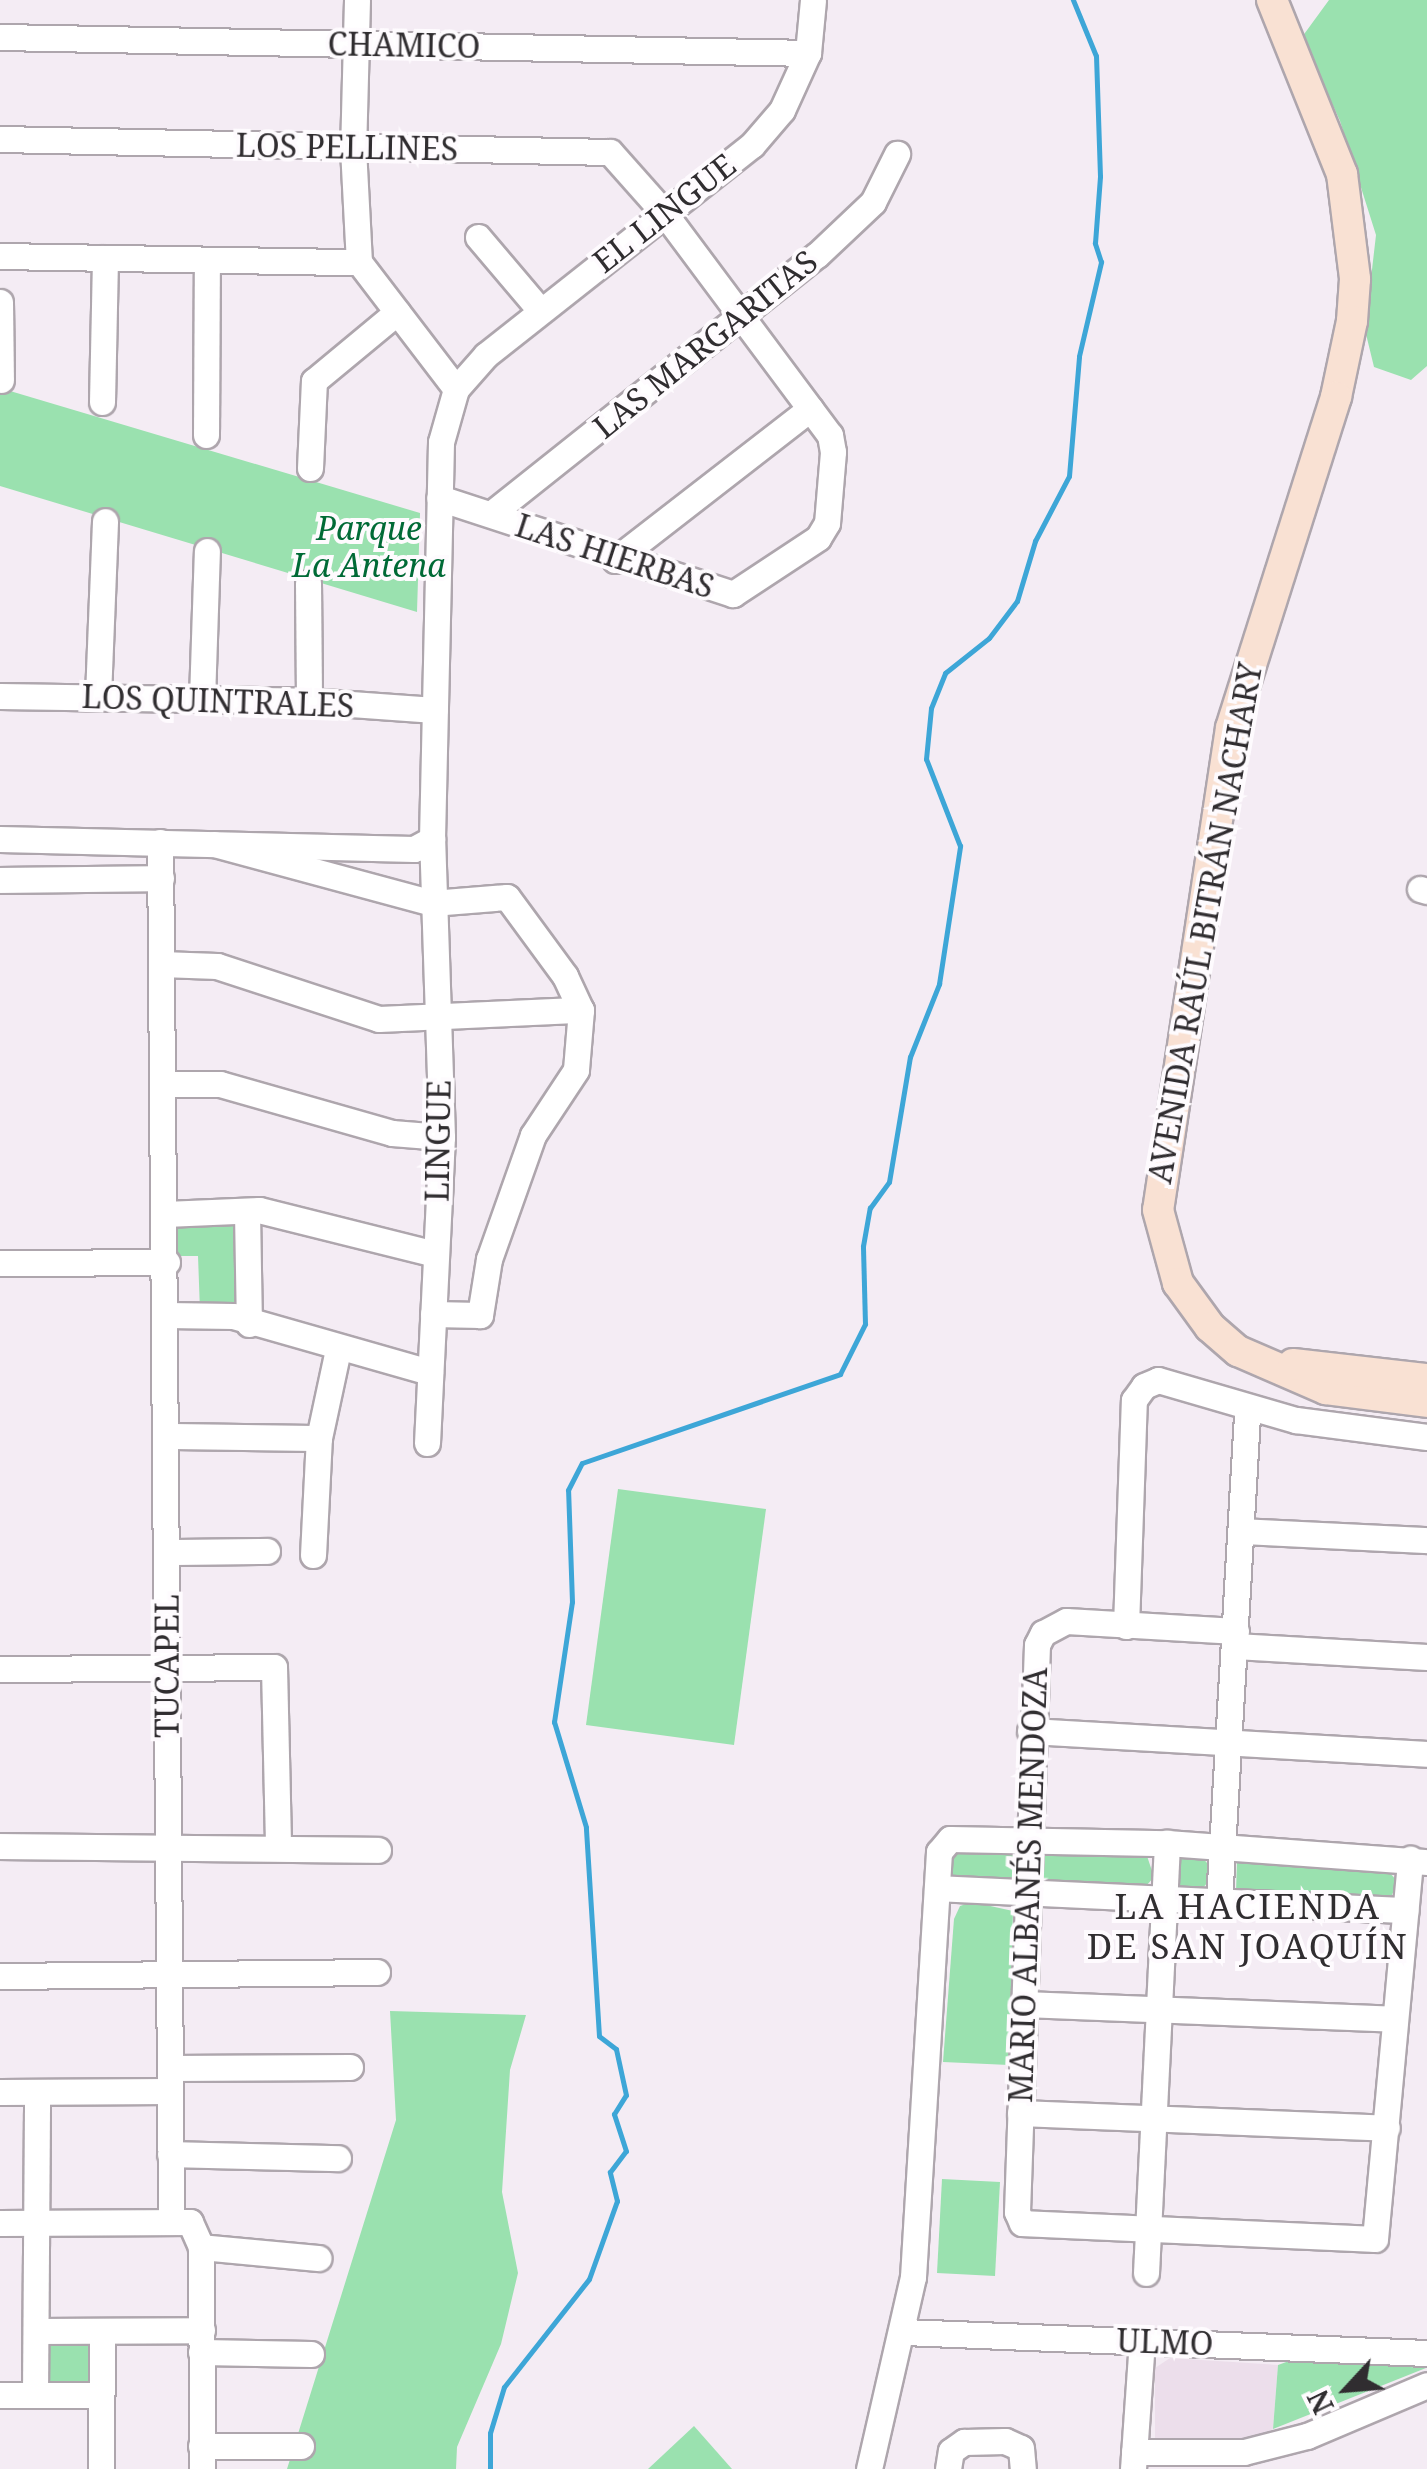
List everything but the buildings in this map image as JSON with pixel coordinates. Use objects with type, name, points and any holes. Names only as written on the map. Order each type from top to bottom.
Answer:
[{"type":"main road","name":"AVENIDA RAÚL BITRÁN NACHARY","points":[[1272,0],[1342,174],[1355,279],[1352,321],[1336,397],[1231,728],[1159,1190],[1164,1245],[1178,1282],[1210,1327],[1255,1360],[1326,1389],[1427,1402]]},
{"type":"main road","name":"AVENIDA RAÚL BITRÁN NACHARY","points":[[1255,1360],[1427,1379]]},
{"type":"street","points":[[357,0],[353,148],[359,262],[456,389]]},
{"type":"street","name":"EL LINGUE","points":[[456,389],[540,310],[752,145],[782,110],[808,53],[813,0]]},
{"type":"street","name":"CHAMICO","points":[[0,37],[808,53]]},
{"type":"street","name":"LOS PELLINES","points":[[0,140],[610,152],[666,214],[740,316]]},
{"type":"street","name":"LAS MARGARITAS","points":[[491,514],[740,316],[873,202],[897,154]]},
{"type":"street","points":[[478,237],[540,310]]},
{"type":"street","points":[[0,256],[359,262]]},
{"type":"street","points":[[102,402],[106,258]]},
{"type":"street","points":[[206,435],[207,260]]},
{"type":"street","points":[[0,302],[1,380]]},
{"type":"street","points":[[310,468],[314,381],[397,312]]},
{"type":"street","name":"LAS HIERBAS","points":[[439,498],[616,560],[733,594],[818,538],[827,522],[833,452],[810,409],[740,316]]},
{"type":"street","name":"LINGUE","points":[[426,1442],[442,1137],[427,842],[435,710],[441,442],[456,389]]},
{"type":"street","points":[[616,560],[810,409]]},
{"type":"street","points":[[98,696],[104,520]]},
{"type":"street","points":[[202,699],[207,551]]},
{"type":"street","points":[[308,583],[309,701]]},
{"type":"street","name":"LOS QUINTRALES","points":[[0,696],[309,701],[435,710]]},
{"type":"street","points":[[0,839],[214,844],[427,842]]},
{"type":"street","name":"TUCAPEL","points":[[160,842],[168,1315],[166,1669],[171,2221]]},
{"type":"street","points":[[214,844],[432,903],[507,897],[565,976],[581,1010],[576,1070],[532,1135],[488,1259],[480,1315],[433,1314]]},
{"type":"street","points":[[0,880],[161,878]]},
{"type":"street","points":[[162,964],[217,966],[378,1019],[581,1010]]},
{"type":"street","points":[[162,1084],[220,1084],[392,1134],[442,1137]]},
{"type":"street","points":[[165,1214],[259,1210],[436,1254]]},
{"type":"street","points":[[247,1212],[249,1324]]},
{"type":"street","points":[[0,1263],[167,1262]]},
{"type":"street","points":[[168,1315],[233,1316],[249,1324],[430,1372]]},
{"type":"street","points":[[313,1555],[319,1438],[338,1349]]},
{"type":"street","points":[[1126,1626],[1134,1400],[1144,1386],[1158,1380],[1248,1408],[1427,1437]]},
{"type":"street","points":[[1218,1901],[1248,1408]]},
{"type":"street","points":[[168,1436],[319,1438]]},
{"type":"street","points":[[1242,1530],[1427,1540]]},
{"type":"street","points":[[167,1552],[267,1551]]},
{"type":"street","name":"MARIO ALBANÉS MENDOZA","points":[[1148,2232],[1022,2222],[1016,2212],[1030,1731],[1043,1633],[1066,1621],[1427,1657]]},
{"type":"street","points":[[0,1670],[274,1667],[278,1846]]},
{"type":"street","points":[[1030,1731],[1427,1754]]},
{"type":"street","points":[[869,2469],[904,2332],[913,2276],[938,1852],[950,1839],[1028,1838],[1418,1860],[1405,1910],[1375,2239],[1148,2232]]},
{"type":"street","points":[[1146,2273],[1167,1843]]},
{"type":"street","points":[[0,1846],[378,1850]]},
{"type":"street","points":[[937,1888],[1405,1910]]},
{"type":"street","points":[[0,1976],[378,1972]]},
{"type":"street","points":[[1024,2004],[1394,2019]]},
{"type":"street","points":[[0,2092],[37,2093],[350,2067]]},
{"type":"street","points":[[35,2394],[37,2093]]},
{"type":"street","points":[[1020,2113],[1386,2128]]},
{"type":"street","points":[[170,2154],[338,2158]]},
{"type":"street","points":[[0,2223],[190,2222],[202,2247],[202,2458],[301,2446]]},
{"type":"street","points":[[202,2247],[318,2258]]},
{"type":"street","points":[[36,2332],[102,2331],[310,2354]]},
{"type":"street","points":[[102,2331],[102,2469]]},
{"type":"street","name":"ULMO","points":[[904,2332],[1427,2353]]},
{"type":"street","points":[[1142,2342],[1133,2460],[1244,2452],[1307,2436],[1427,2385]]},
{"type":"street","points":[[0,2395],[101,2395]]},
{"type":"street","points":[[948,2469],[951,2451],[964,2442],[1005,2442],[1020,2448],[1023,2469]]},
{"type":"shaded area","points":[[1170,2358],[1278,2365],[1273,2429],[1250,2442],[1155,2440],[1155,2368]]},
{"type":"green space","points":[[1329,0],[1427,0],[1427,366],[1411,380],[1374,367],[1365,330],[1376,235],[1340,121],[1302,37]]},
{"type":"green space","name":"Parque La Antena","points":[[0,388],[420,513],[417,612],[0,486]]},
{"type":"green space","points":[[238,1223],[241,1309],[200,1311],[198,1256],[177,1256],[176,1225]]},
{"type":"green space","points":[[618,1489],[766,1509],[734,1745],[586,1725]]},
{"type":"green space","points":[[950,1849],[1014,1850],[1018,1870],[1010,1880],[960,1880],[948,1876]]},
{"type":"green space","points":[[1039,1849],[1146,1853],[1154,1877],[1146,1886],[1041,1882]]},
{"type":"green space","points":[[1192,1855],[1205,1860],[1210,1873],[1205,1886],[1192,1891],[1179,1886],[1174,1873],[1179,1860]]},
{"type":"green space","points":[[1237,1861],[1389,1872],[1398,1882],[1390,1899],[1236,1892]]},
{"type":"green space","points":[[972,1902],[1013,1911],[1009,2065],[943,2062],[954,1919],[960,1906]]},
{"type":"green space","points":[[390,2011],[526,2015],[510,2070],[502,2192],[518,2273],[501,2344],[457,2447],[456,2469],[287,2469],[396,2120]]},
{"type":"green space","points":[[942,2179],[1000,2182],[995,2276],[937,2273]]},
{"type":"green space","points":[[42,2340],[96,2341],[95,2387],[41,2386]]},
{"type":"green space","points":[[1289,2361],[1426,2368],[1273,2429],[1278,2365]]},
{"type":"green space","points":[[694,2426],[732,2469],[648,2469]]},
{"type":"waterway","points":[[490,2469],[490,2433],[504,2387],[589,2279],[617,2201],[610,2172],[626,2151],[614,2114],[626,2095],[616,2049],[599,2036],[586,1827],[554,1722],[572,1602],[568,1490],[582,1463],[840,1374],[865,1324],[863,1246],[870,1208],[889,1182],[910,1057],[939,984],[960,846],[926,759],[931,708],[945,673],[989,638],[1017,601],[1035,541],[1069,476],[1079,356],[1101,262],[1095,243],[1100,176],[1096,56],[1073,0]]},
{"type":"district","name":"LA HACIENDA DE SAN JOAQUÍN","points":[[1248,1926]]}]
